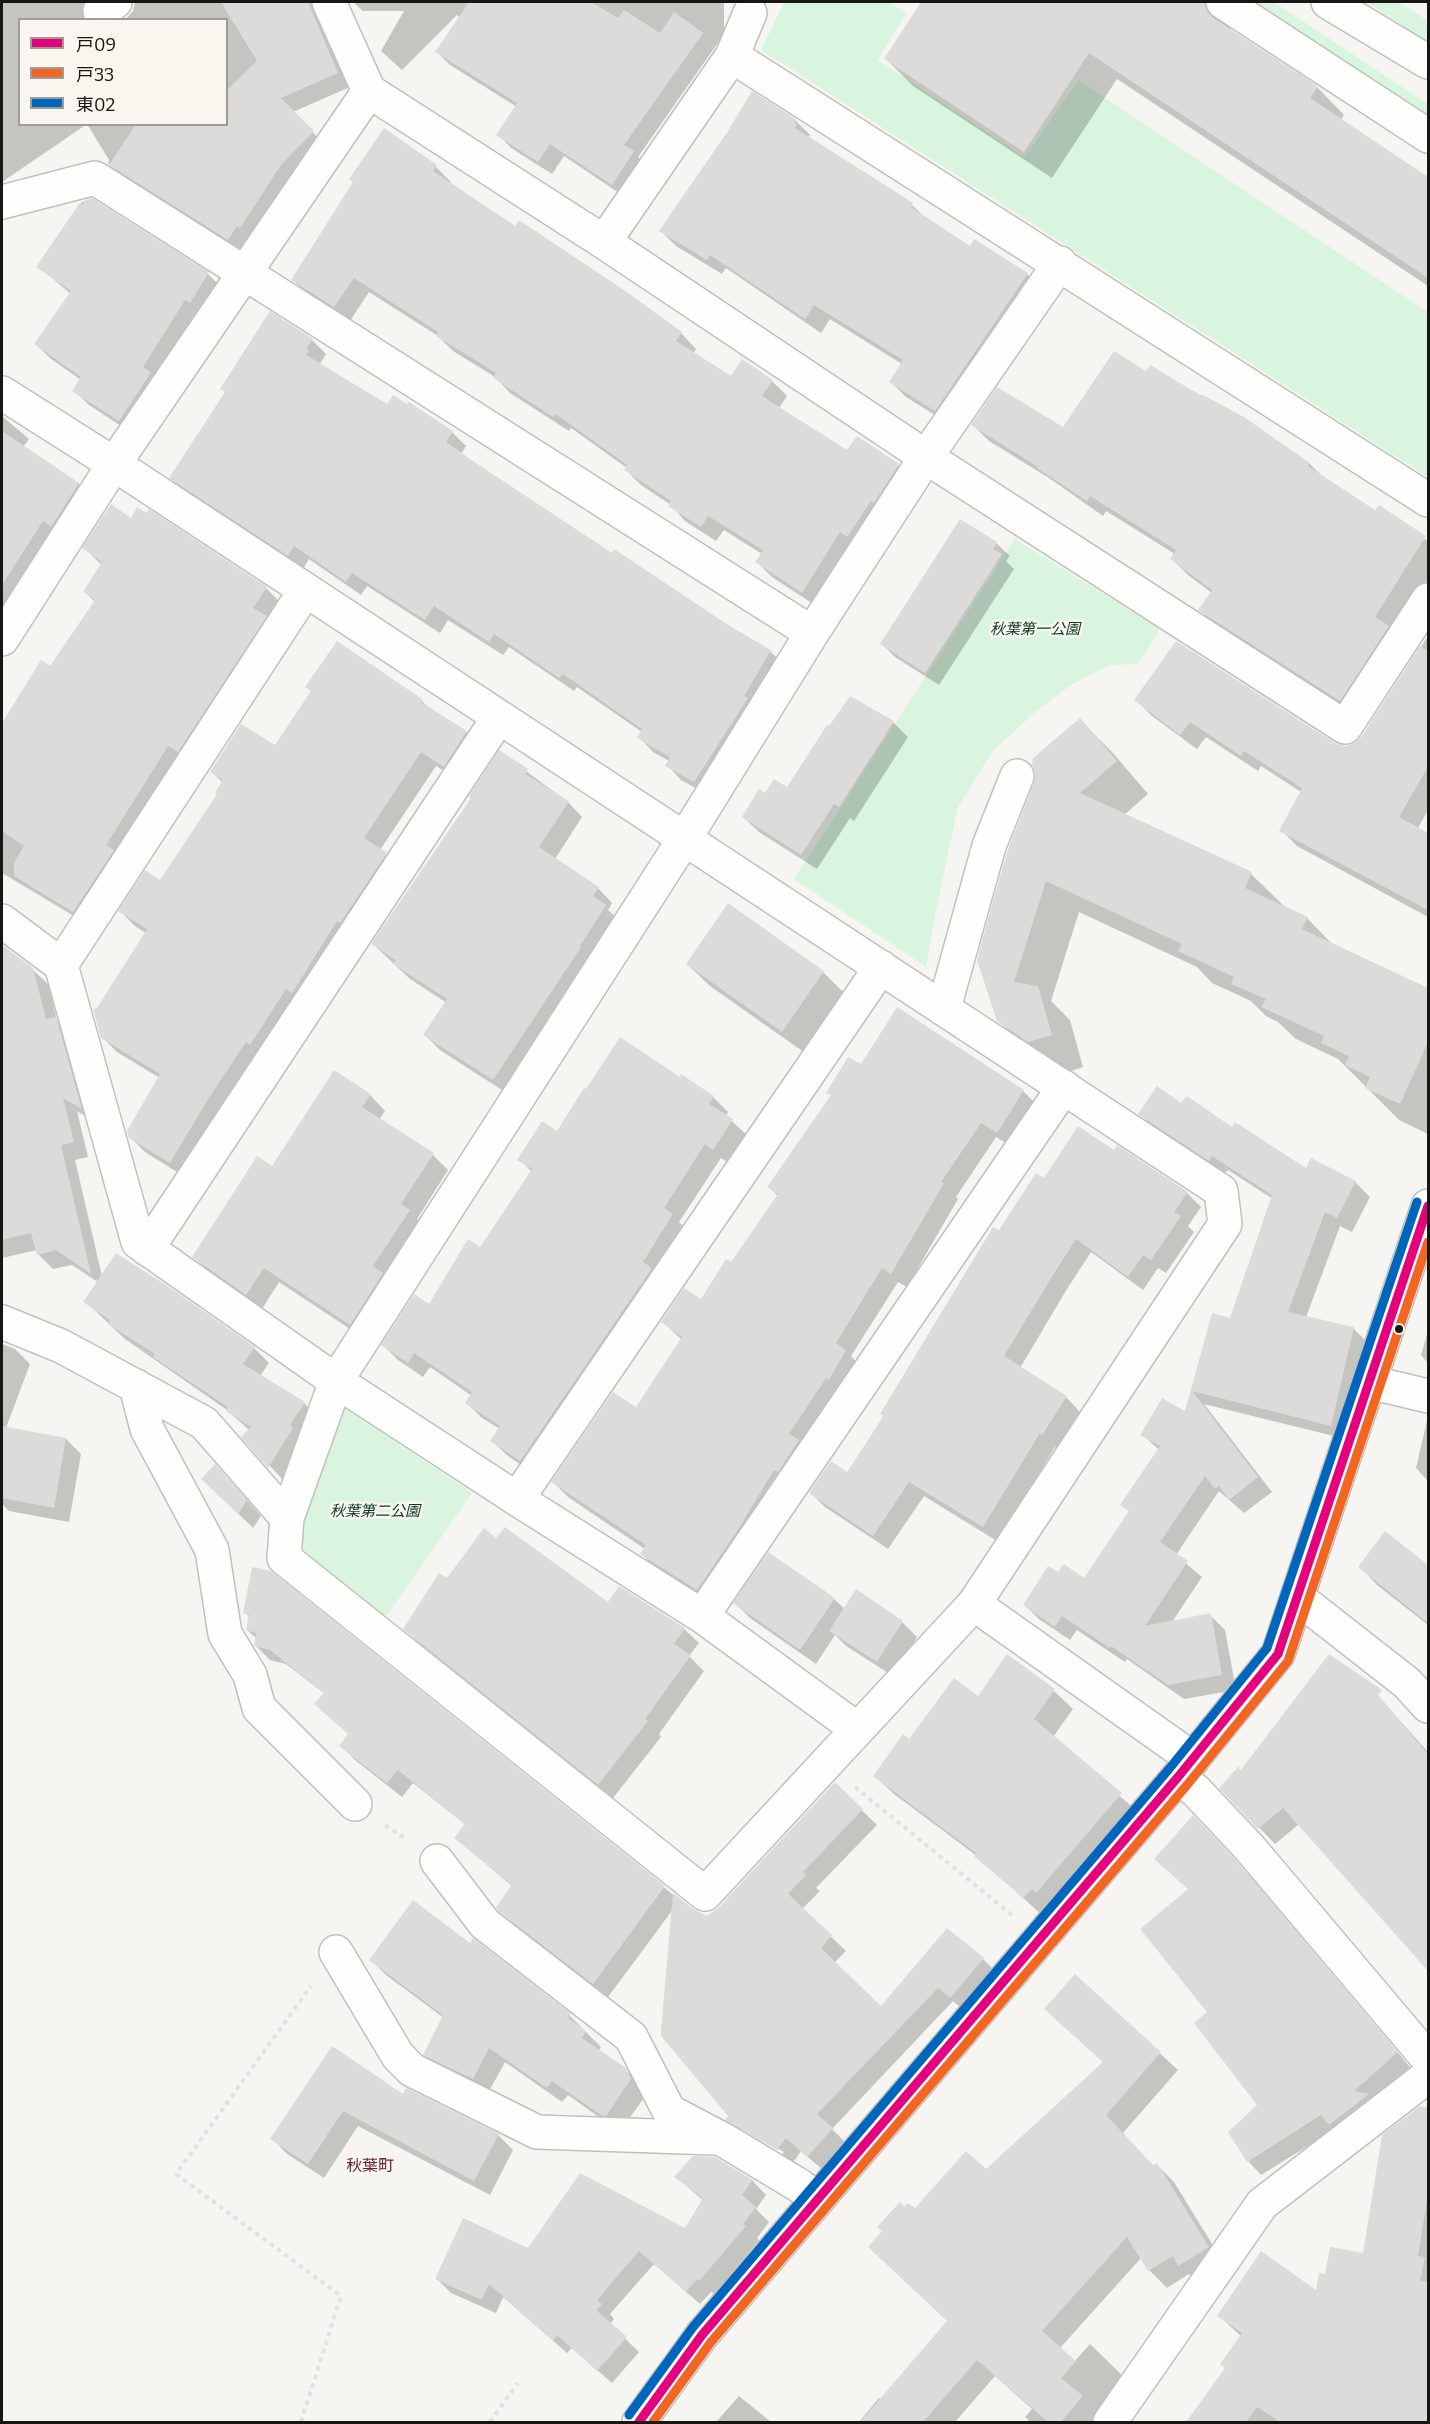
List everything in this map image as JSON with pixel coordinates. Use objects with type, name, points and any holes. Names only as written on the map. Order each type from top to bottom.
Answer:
[{"type":"street","points":[[329,2],[369,91],[604,242],[926,457],[1345,728],[1428,600]]},
{"type":"street","points":[[1223,2],[1428,136]]},
{"type":"street","points":[[1328,2],[1428,62]]},
{"type":"street","points":[[604,242],[732,56],[750,13]]},
{"type":"street","points":[[732,56],[1060,263],[1428,500]]},
{"type":"street","points":[[2,639],[11,605],[114,464],[369,91]]},
{"type":"street","points":[[2,202],[95,178],[812,633]]},
{"type":"street","points":[[2,393],[114,464],[306,591],[685,838],[944,1008],[1221,1191],[1225,1224],[974,1604],[705,1894],[284,1558],[286,1518],[336,1381],[685,838],[812,633],[926,457],[1060,263]]},
{"type":"street","points":[[61,964],[306,591]]},
{"type":"street","points":[[147,1249],[499,717]]},
{"type":"street","points":[[944,1008],[989,846],[1017,776]]},
{"type":"street","points":[[2,921],[61,964],[138,1242],[336,1381],[702,1616],[857,1729]]},
{"type":"street","points":[[517,1499],[881,967]]},
{"type":"street","points":[[702,1616],[1064,1087]]},
{"type":"street","points":[[639,2422],[702,2335],[1185,1768],[1278,1653],[1428,1206]]},
{"type":"street","points":[[2,1322],[61,1346],[204,1423],[286,1518]]},
{"type":"street","points":[[1369,1382],[1428,1396]]},
{"type":"street","points":[[136,1386],[147,1429],[212,1550],[225,1634],[250,1675],[259,1708],[355,1804]]},
{"type":"street","points":[[1297,1598],[1407,1683],[1428,1706]]},
{"type":"street","points":[[974,1604],[1185,1768],[1196,1791],[1248,1846],[1428,2059]]},
{"type":"street","points":[[437,1861],[485,1924],[631,2037],[669,2111],[722,2139],[800,2186],[817,2199]]},
{"type":"street","points":[[336,1952],[398,2056],[412,2070],[537,2132],[722,2139]]},
{"type":"street","points":[[1110,2422],[1262,2204],[1428,2076]]},
{"type":"path","points":[[826,1763],[1040,1938]]},
{"type":"path","points":[[355,1804],[437,1861]]},
{"type":"path","points":[[301,2422],[341,2296],[176,2174],[336,1952]]},
{"type":"path","points":[[490,2422],[518,2383]]},
{"type":"green space","points":[[784,2],[891,2],[906,14],[878,60],[1025,157],[1078,80],[1428,312],[1428,477],[761,50]]},
{"type":"green space","points":[[1252,2],[1274,2],[1428,104],[1428,123]]},
{"type":"green space","points":[[1366,2],[1399,2],[1428,21],[1428,42]]},
{"type":"green space","name":"秋葉第一公園","points":[[1015,539],[1160,629],[1138,664],[1110,665],[1071,685],[1034,713],[992,752],[958,807],[926,967],[794,879]]},
{"type":"green space","name":"秋葉第二公園","points":[[334,1401],[472,1493],[386,1617],[298,1551],[303,1515]]},
{"type":"building","points":[[221,2],[308,2],[338,73],[281,98],[314,131],[281,165],[240,228],[237,226],[228,240],[109,165],[135,126],[228,126],[228,89],[257,61]]},
{"type":"building","points":[[469,2],[591,2],[618,18],[624,10],[660,33],[674,12],[703,33],[624,145],[634,151],[612,185],[550,144],[538,162],[496,135],[517,103],[435,52]]},
{"type":"building","points":[[921,2],[1204,2],[1213,18],[1318,86],[1310,98],[1428,177],[1428,278],[1089,53],[1024,152],[884,59]]},
{"type":"building","points":[[752,91],[796,119],[795,128],[913,203],[911,207],[970,246],[974,239],[1028,273],[935,411],[889,382],[903,360],[814,305],[805,319],[710,255],[707,260],[659,231],[728,131]]},
{"type":"building","points":[[384,128],[437,165],[433,171],[515,226],[519,220],[682,332],[676,341],[731,376],[742,359],[773,380],[762,396],[847,450],[857,436],[899,464],[874,503],[871,501],[847,537],[840,532],[802,593],[755,562],[763,550],[708,516],[701,527],[668,506],[671,501],[624,470],[627,465],[556,414],[553,417],[493,378],[496,373],[436,336],[438,332],[354,278],[334,307],[291,280],[353,182],[349,179]]},
{"type":"building","points":[[92,198],[209,272],[190,303],[185,300],[143,367],[151,372],[119,421],[72,391],[81,377],[34,344],[71,291],[36,267],[79,204],[82,205],[85,200]]},
{"type":"building","points":[[270,311],[313,339],[306,349],[309,351],[306,355],[387,404],[393,395],[407,404],[409,402],[453,431],[446,442],[473,461],[612,553],[614,549],[728,625],[771,650],[744,696],[748,698],[694,782],[665,766],[670,757],[637,738],[642,729],[563,674],[559,678],[494,634],[489,642],[434,606],[425,620],[352,573],[346,582],[294,546],[288,556],[169,478],[225,392],[220,389]]},
{"type":"building","points":[[1114,351],[1146,371],[1150,365],[1200,395],[1244,417],[1310,463],[1308,466],[1375,510],[1379,505],[1426,536],[1375,617],[1389,626],[1340,701],[1198,610],[1212,590],[1170,559],[1176,550],[1090,496],[1087,501],[971,425],[997,387],[1063,427]]},
{"type":"building","points":[[2,431],[79,483],[51,527],[43,521],[2,585]]},
{"type":"building","points":[[111,504],[131,518],[137,507],[146,513],[149,509],[267,587],[253,608],[267,616],[178,752],[168,746],[106,845],[114,850],[73,912],[14,876],[14,863],[24,846],[2,831],[2,723],[41,660],[50,666],[95,600],[83,592],[102,562],[82,548]]},
{"type":"building","points":[[960,519],[997,542],[993,549],[1002,554],[925,673],[880,644]]},
{"type":"building","points":[[337,641],[422,699],[421,702],[467,731],[444,767],[421,752],[364,838],[387,853],[340,923],[337,921],[292,993],[286,989],[250,1045],[246,1042],[170,1163],[129,1138],[127,1131],[160,1074],[101,1038],[93,1009],[97,1008],[147,929],[118,911],[145,870],[160,880],[217,794],[215,792],[223,780],[210,772],[241,724],[275,745],[311,691],[305,687]]},
{"type":"building","points":[[1176,641],[1335,743],[1345,746],[1361,737],[1420,646],[1428,651],[1428,767],[1399,817],[1428,833],[1428,910],[1279,831],[1302,788],[1244,751],[1241,756],[1190,722],[1180,735],[1134,700]]},
{"type":"building","points":[[850,696],[894,721],[839,807],[834,804],[801,855],[742,817],[759,789],[765,793],[774,779],[787,787],[827,725],[829,726]]},
{"type":"building","points":[[1080,718],[1117,761],[1080,793],[1252,872],[1245,888],[1308,917],[1302,929],[1428,988],[1428,1042],[1400,1104],[1365,1088],[1370,1077],[1345,1065],[1349,1056],[1321,1043],[1324,1036],[1261,1007],[1266,999],[1231,984],[1234,977],[1178,951],[1182,944],[1046,881],[1014,982],[1038,986],[1052,1035],[1028,1042],[997,1021],[977,960],[993,901],[1007,852],[1034,783],[1033,758]]},
{"type":"building","points":[[499,750],[528,769],[525,774],[569,801],[539,847],[599,887],[593,896],[606,905],[493,1080],[423,1035],[447,999],[393,964],[396,960],[371,944],[471,798],[469,796]]},
{"type":"building","points":[[728,903],[824,971],[782,1032],[686,964]]},
{"type":"building","points":[[2,945],[33,968],[46,1019],[56,1017],[82,1109],[63,1098],[74,1142],[61,1145],[91,1274],[56,1250],[37,1255],[31,1233],[2,1240]]},
{"type":"building","points":[[897,1007],[1024,1090],[997,1133],[981,1123],[941,1182],[944,1183],[891,1274],[882,1268],[836,1343],[846,1350],[829,1380],[826,1378],[789,1434],[799,1440],[778,1472],[774,1470],[737,1531],[697,1590],[640,1554],[646,1545],[551,1482],[613,1392],[636,1407],[682,1337],[661,1322],[684,1288],[701,1299],[726,1259],[731,1262],[778,1194],[767,1187],[831,1095],[826,1093],[848,1057],[861,1064]]},
{"type":"building","points":[[620,1037],[680,1077],[681,1074],[714,1096],[709,1104],[733,1119],[713,1150],[705,1144],[664,1208],[673,1214],[643,1262],[652,1268],[520,1461],[490,1441],[500,1426],[465,1403],[472,1392],[414,1353],[408,1363],[381,1345],[414,1294],[429,1304],[468,1239],[480,1247],[532,1169],[517,1160],[542,1121],[557,1131]]},
{"type":"building","points":[[334,1070],[371,1094],[362,1107],[434,1153],[401,1204],[410,1210],[373,1266],[383,1273],[350,1325],[264,1268],[246,1295],[192,1257],[257,1156],[272,1166]]},
{"type":"building","points":[[1157,1086],[1181,1103],[1187,1096],[1232,1127],[1235,1122],[1306,1168],[1311,1158],[1356,1181],[1337,1218],[1325,1212],[1288,1312],[1354,1327],[1331,1426],[1192,1391],[1258,1477],[1229,1500],[1219,1486],[1215,1489],[1205,1476],[1160,1542],[1188,1561],[1145,1626],[1211,1613],[1222,1675],[1168,1685],[1062,1616],[1055,1627],[1023,1605],[1048,1566],[1058,1572],[1064,1564],[1084,1578],[1129,1511],[1120,1505],[1160,1446],[1140,1435],[1162,1398],[1185,1411],[1212,1313],[1230,1318],[1272,1195],[1212,1156],[1209,1161],[1138,1114]]},
{"type":"building","points":[[1078,1126],[1114,1150],[1117,1145],[1188,1192],[1174,1212],[1181,1216],[1151,1260],[1143,1255],[1128,1277],[1076,1239],[1053,1275],[1004,1356],[1067,1396],[1042,1435],[1040,1433],[983,1527],[909,1482],[873,1536],[809,1493],[831,1461],[847,1472],[884,1416],[880,1414],[993,1227],[999,1230],[1036,1173],[1044,1178]]},
{"type":"building","points":[[116,1253],[255,1347],[243,1364],[305,1402],[290,1425],[293,1428],[268,1468],[241,1437],[251,1427],[226,1411],[228,1407],[153,1357],[155,1354],[108,1324],[110,1320],[83,1302]]},
{"type":"building","points":[[2,1426],[66,1438],[54,1508],[2,1498]]},
{"type":"building","points":[[215,1464],[247,1500],[238,1514],[201,1479]]},
{"type":"building","points":[[505,1527],[608,1602],[619,1586],[685,1628],[674,1644],[691,1655],[645,1719],[648,1721],[598,1785],[403,1629],[439,1573],[447,1578],[484,1528],[496,1538]]},
{"type":"building","points":[[1385,1531],[1428,1565],[1428,1623],[1358,1567]]},
{"type":"building","points":[[768,1552],[835,1598],[800,1650],[733,1603]]},
{"type":"building","points":[[252,1567],[271,1571],[665,1886],[593,1984],[498,1911],[496,1907],[512,1885],[454,1838],[465,1824],[398,1770],[387,1783],[339,1746],[348,1734],[314,1704],[324,1693],[270,1650],[254,1646],[256,1633],[246,1630],[249,1614],[243,1613]]},
{"type":"building","points":[[856,1589],[903,1621],[877,1662],[829,1631]]},
{"type":"building","points":[[1007,1654],[1055,1689],[1034,1719],[1122,1793],[1036,1893],[1032,1889],[1023,1898],[974,1856],[976,1853],[873,1776],[903,1734],[909,1739],[954,1678],[978,1696]]},
{"type":"building","points":[[1329,1654],[1382,1690],[1378,1695],[1428,1754],[1428,1971],[1283,1808],[1258,1829],[1219,1788],[1239,1766],[1240,1771]]},
{"type":"building","points":[[835,1782],[863,1809],[803,1872],[806,1875],[788,1894],[832,1935],[821,1948],[881,2006],[947,1928],[984,1958],[950,1998],[938,1988],[817,2114],[833,2128],[807,2157],[786,2138],[777,2150],[725,2120],[728,2116],[661,2036],[661,2030],[673,1893],[693,1909],[707,1916],[719,1907]]},
{"type":"building","points":[[1193,1815],[1234,1858],[1398,2052],[1354,2091],[1369,2094],[1329,2125],[1321,2115],[1247,2162],[1228,2132],[1257,2105],[1194,2023],[1207,2012],[1140,1929],[1188,1889],[1154,1859]]},
{"type":"building","points":[[413,1900],[470,1943],[473,1938],[571,2014],[568,2018],[586,2031],[582,2038],[626,2068],[631,2079],[606,2116],[601,2115],[552,2081],[547,2088],[489,2048],[473,2079],[423,2055],[443,2015],[369,1960]]},
{"type":"building","points":[[1075,1974],[1161,2052],[1106,2115],[1153,2165],[1157,2163],[1209,2247],[1178,2266],[1173,2256],[1148,2271],[1127,2237],[1042,2331],[1076,2361],[1061,2378],[1083,2396],[1061,2422],[1048,2422],[977,2360],[923,2422],[860,2422],[947,2321],[868,2247],[882,2231],[877,2227],[900,2202],[904,2207],[908,2203],[915,2208],[966,2151],[986,2169],[1103,2062],[1044,2009]]},
{"type":"building","points":[[332,2046],[403,2094],[406,2088],[499,2134],[474,2181],[343,2111],[308,2164],[270,2139]]},
{"type":"building","points":[[1420,2106],[1428,2108],[1428,2194],[1418,2256],[1425,2257],[1420,2281],[1428,2282],[1428,2422],[1280,2422],[1257,2407],[1246,2422],[1186,2422],[1225,2368],[1220,2364],[1242,2333],[1217,2316],[1261,2251],[1316,2290],[1319,2273],[1325,2274],[1330,2247],[1363,2253],[1382,2135]]},
{"type":"building","points":[[693,2156],[715,2157],[753,2180],[742,2195],[756,2207],[743,2224],[746,2226],[699,2281],[697,2279],[686,2292],[639,2251],[597,2300],[602,2304],[596,2310],[627,2337],[597,2371],[557,2335],[553,2341],[489,2284],[482,2300],[435,2279],[463,2218],[528,2248],[580,2173],[685,2228],[703,2198],[674,2177]]},
{"type":"transit line","name":"東02","points":[[629,2415],[693,2327],[1169,1769],[1267,1648],[1417,1202]]},
{"type":"transit line","name":"戸09","points":[[639,2422],[702,2335],[1178,1777],[1278,1654],[1428,1206]]},
{"type":"transit line","name":"戸33","points":[[653,2422],[711,2342],[1187,1785],[1288,1661],[1428,1242]]},
{"type":"district","name":"秋葉町","points":[[370,2167]]}]
